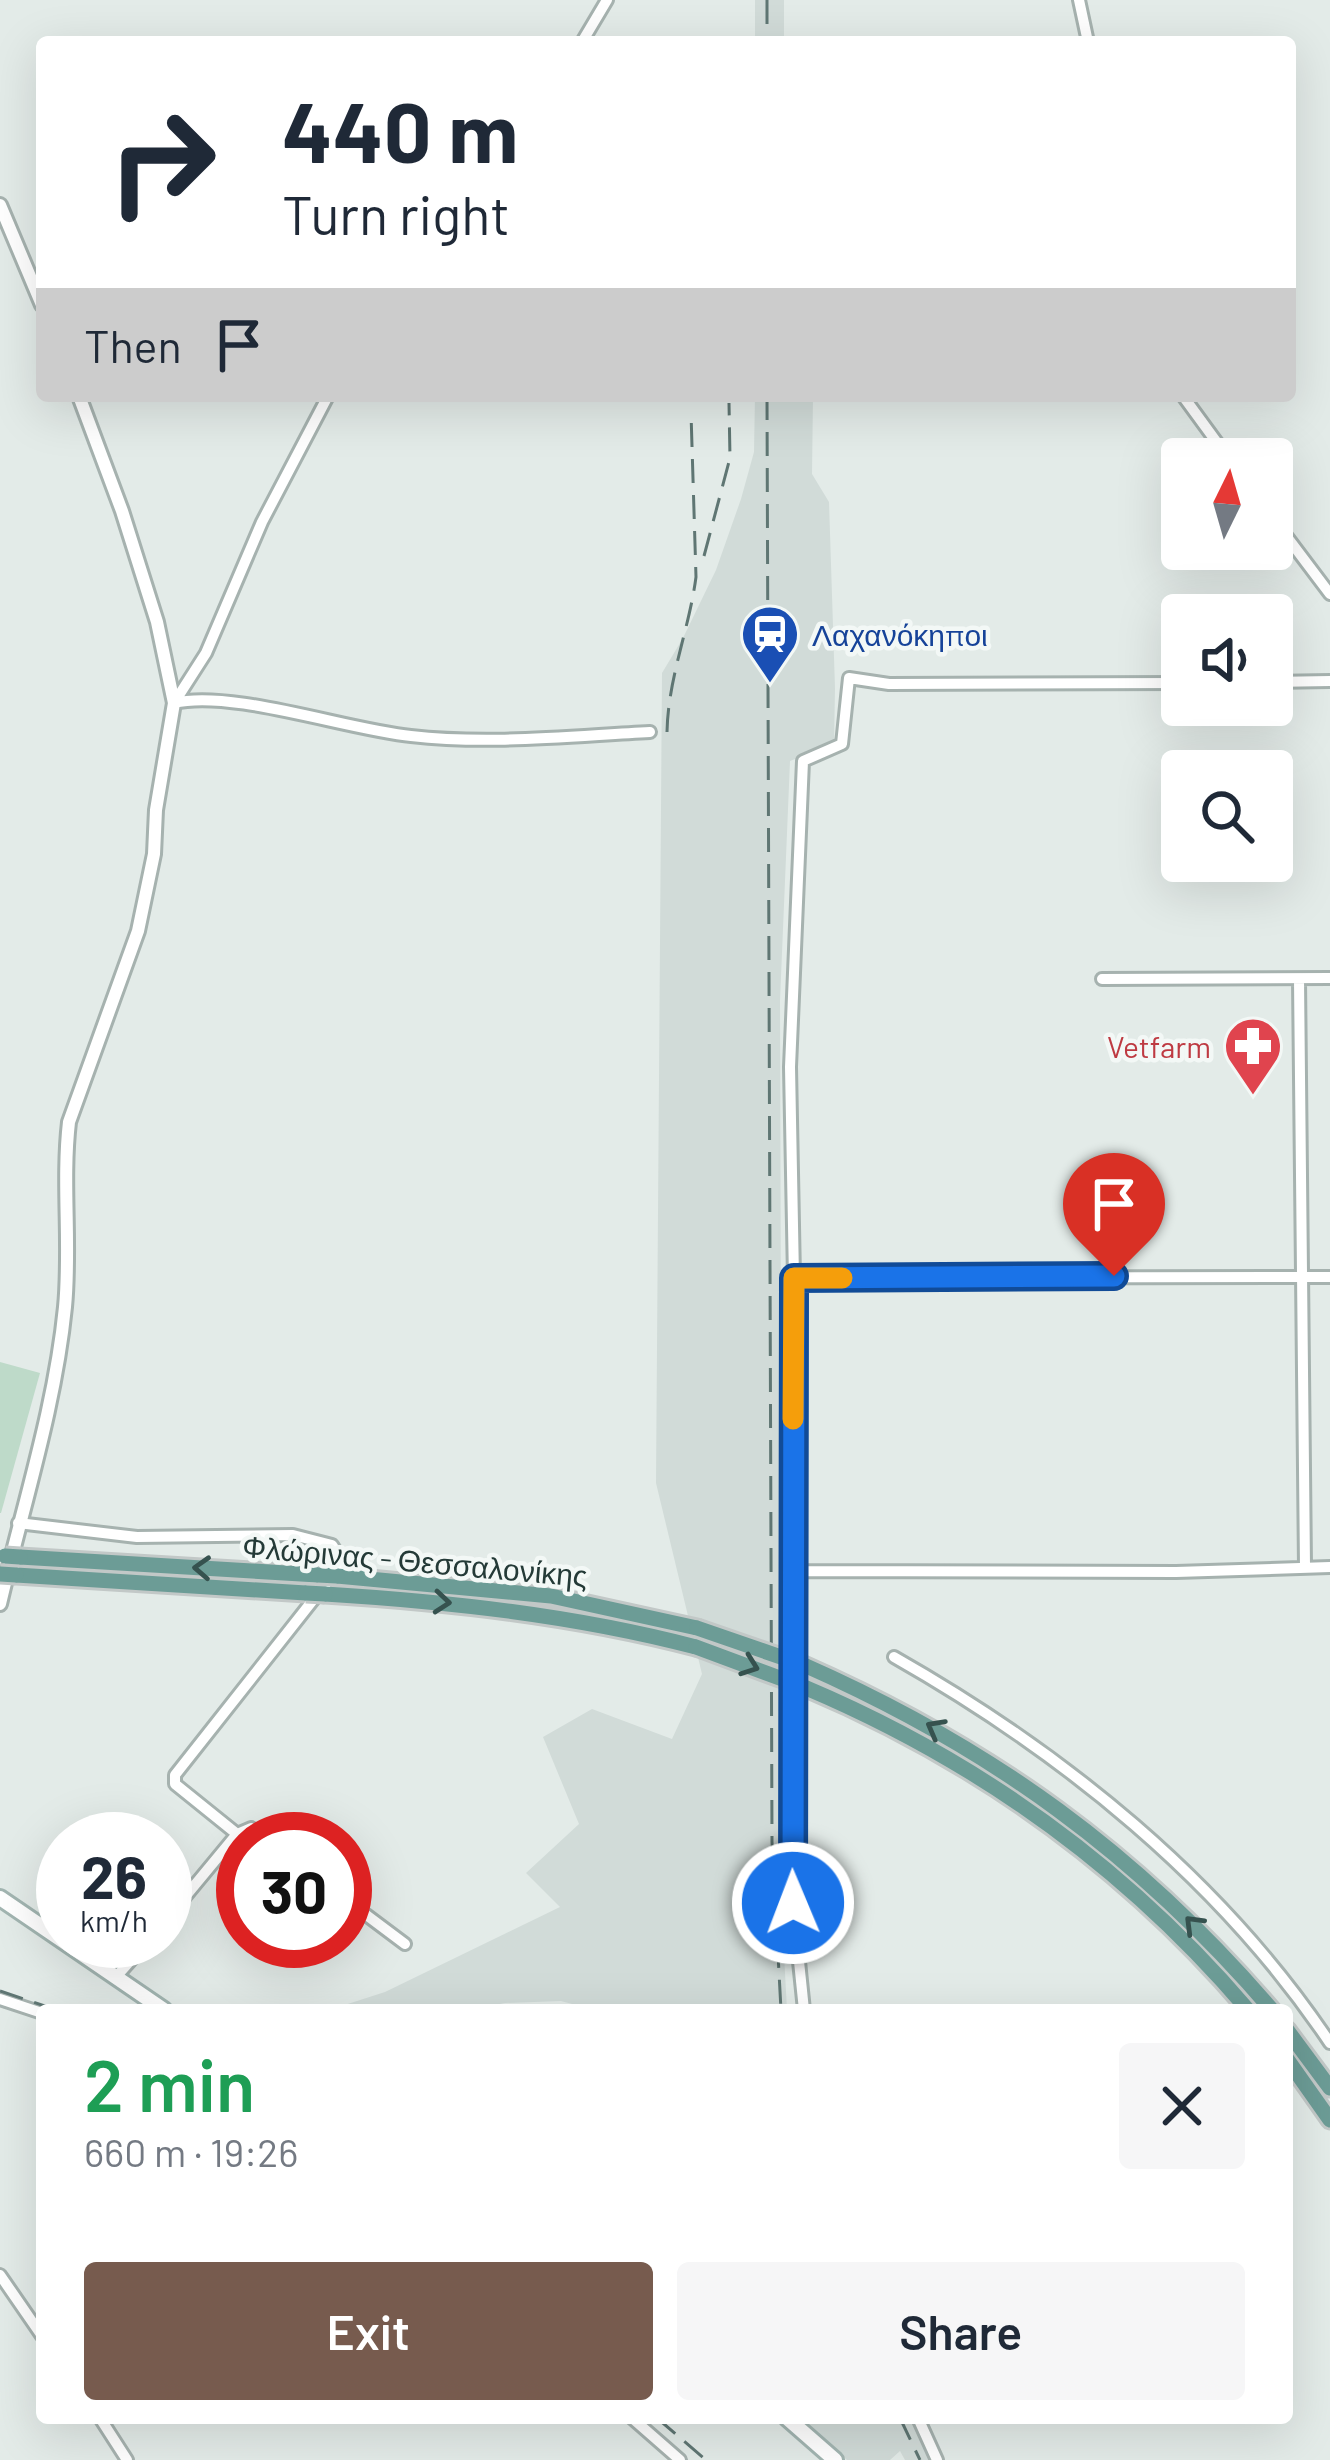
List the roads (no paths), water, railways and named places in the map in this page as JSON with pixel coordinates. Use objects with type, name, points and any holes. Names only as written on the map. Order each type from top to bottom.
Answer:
[{"type":"main road","name":"Φλώρινας - Θεσσαλονίκης","points":[[8,1556],[337,1576],[551,1596],[697,1628],[804,1665],[923,1721],[1054,1803],[1176,1906],[1266,2004]]},
{"type":"main road","name":"Φλώρινας - Θεσσαλονίκης","points":[[8,1575],[507,1608],[696,1647],[804,1687],[918,1739],[1024,1804],[1135,1892],[1242,2004]]},
{"type":"main road","points":[[0,1898],[36,1923]]},
{"type":"main road","points":[[103,1968],[155,2004]]},
{"type":"main road","points":[[1293,2038],[1330,2088]]},
{"type":"main road","points":[[1293,2068],[1330,2120]]},
{"type":"main road","points":[[794,2424],[836,2460]]},
{"type":"street","points":[[586,36],[607,0]]},
{"type":"street","points":[[1078,0],[1087,36]]},
{"type":"street","points":[[0,205],[36,291]]},
{"type":"street","points":[[0,1604],[47,1418],[65,1306],[69,1122],[138,931],[154,854],[156,810],[174,703],[157,622],[81,402]]},
{"type":"street","points":[[174,703],[206,653],[262,521],[325,402]]},
{"type":"street","points":[[1187,402],[1213,438]]},
{"type":"street","points":[[1293,545],[1330,594]]},
{"type":"street","points":[[803,2004],[793,1903],[790,1067],[803,761],[842,744],[847,679],[889,684],[1161,683]]},
{"type":"street","points":[[1293,682],[1330,681]]},
{"type":"street","points":[[174,703],[216,701],[447,740],[650,732]]},
{"type":"street","points":[[1102,980],[1330,978]]},
{"type":"street","points":[[1299,979],[1305,1567]]},
{"type":"street","points":[[794,1278],[1330,1277]]},
{"type":"street","points":[[18,1523],[137,1537],[292,1535],[320,1540],[340,1553],[343,1562],[176,1774],[176,1784],[216,1817]]},
{"type":"street","points":[[791,1571],[1330,1568]]},
{"type":"street","points":[[894,1657],[994,1715],[1142,1831],[1230,1916],[1330,2043]]},
{"type":"street","points":[[192,1888],[216,1859]]},
{"type":"street","points":[[372,1919],[405,1944]]},
{"type":"street","points":[[116,1977],[124,1968]]},
{"type":"street","points":[[0,1999],[36,2011]]},
{"type":"street","points":[[0,2275],[36,2327]]},
{"type":"street","points":[[104,2424],[127,2460]]},
{"type":"street","points":[[639,2424],[680,2460]]},
{"type":"street","points":[[921,2424],[937,2460]]},
{"type":"railway","points":[[767,0],[767,36]]},
{"type":"railway","points":[[767,402],[772,1842],[781,2004]]},
{"type":"railway","points":[[704,556],[730,458],[729,403]]},
{"type":"railway","points":[[667,732],[696,577],[691,413]]},
{"type":"railway","points":[[0,1991],[39,2004]]},
{"type":"railway","points":[[664,2424],[706,2460]]},
{"type":"railway","points":[[903,2424],[920,2460]]},
{"type":"place","name":"Λαχανόκηποι","points":[[770,685]]},
{"type":"place","name":"Vetfarm","points":[[1253,1097]]}]
